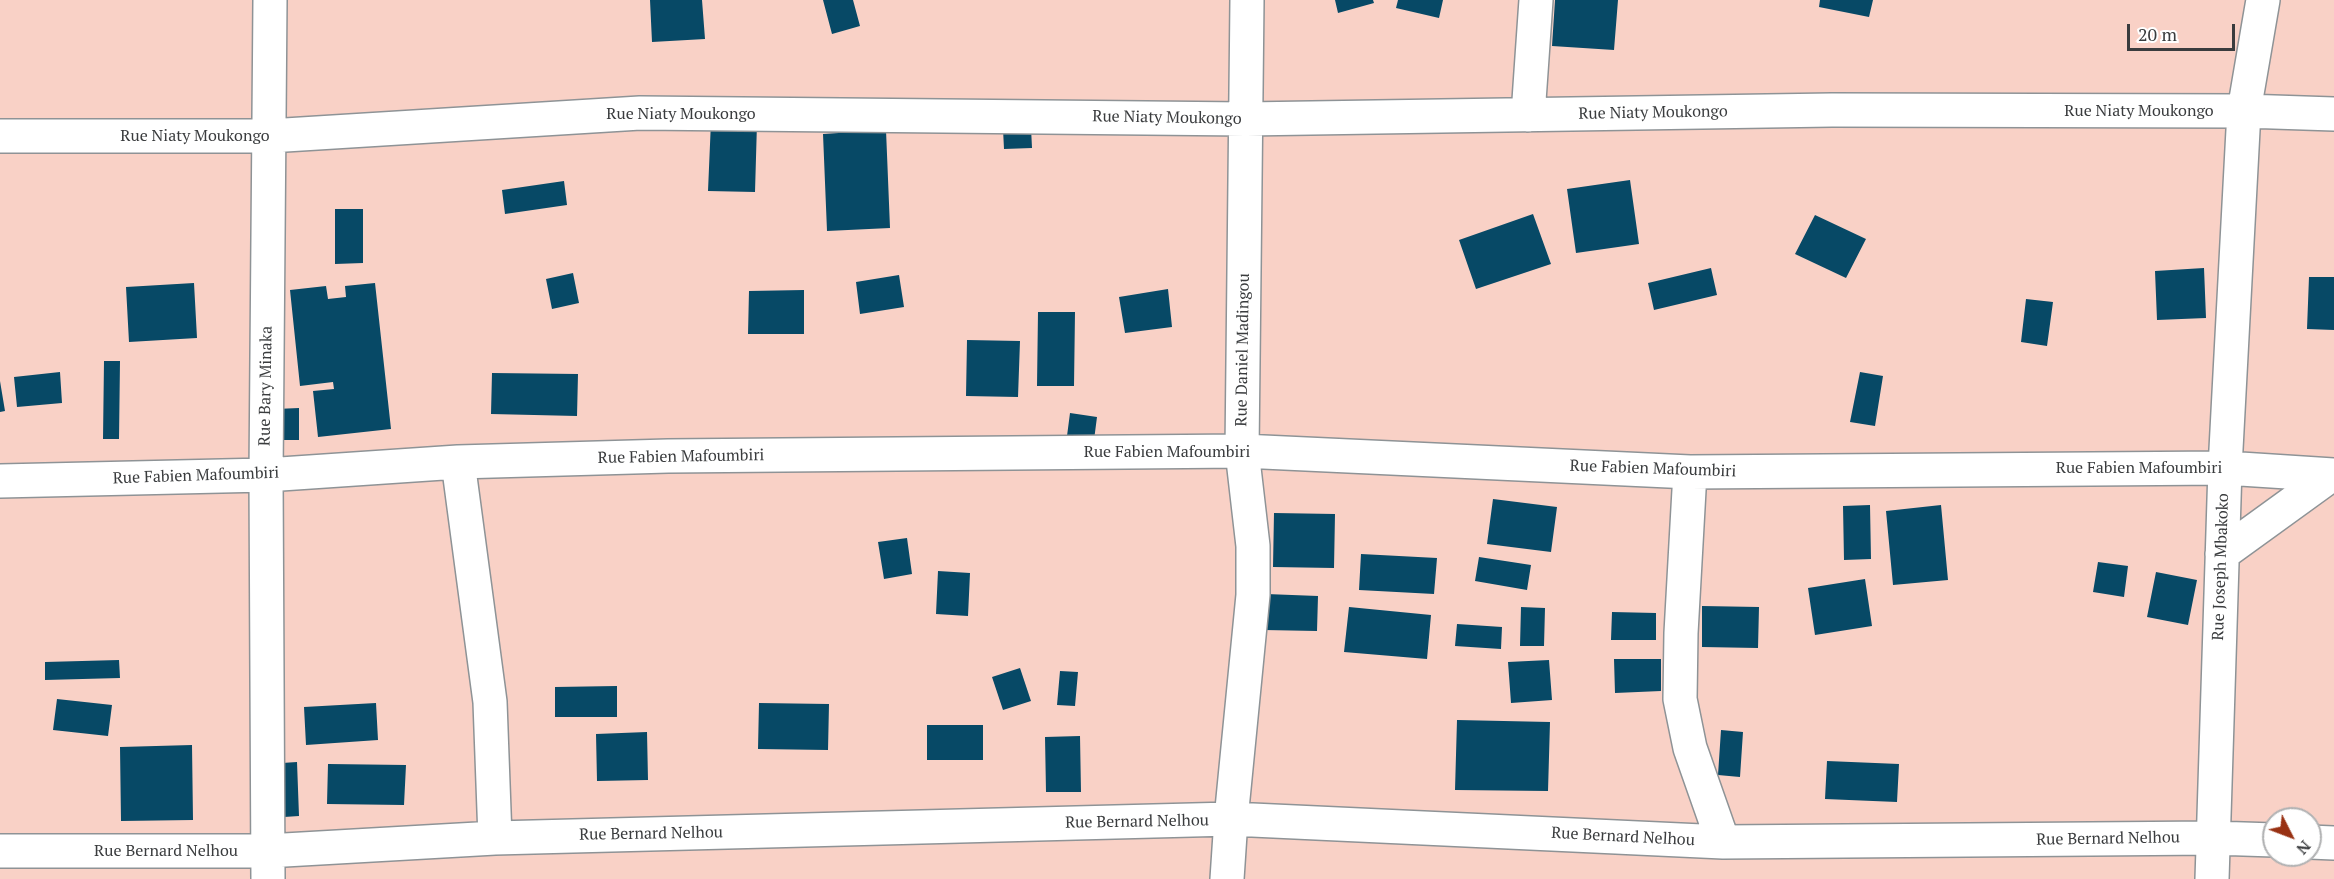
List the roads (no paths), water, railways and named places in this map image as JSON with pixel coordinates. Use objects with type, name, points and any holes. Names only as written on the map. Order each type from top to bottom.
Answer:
[{"type":"street","name":"Rue Bary Minaka","points":[[267,865],[266,475],[270,0]]},
{"type":"street","name":"Rue Daniel Madingou","points":[[1227,879],[1253,596],[1253,546],[1242,452],[1247,0]]},
{"type":"street","points":[[1528,115],[1536,0]]},
{"type":"street","name":"Rue Joseph Mbakoko","points":[[2212,879],[2225,468],[2244,111],[2263,0]]},
{"type":"street","name":"Rue Niaty Moukongo","points":[[0,136],[269,136],[640,112],[1246,119],[1832,110],[2244,111],[2334,114]]},
{"type":"street","name":"Rue Fabien Mafoumbiri","points":[[0,481],[266,475],[458,462],[668,456],[1242,452],[1690,472],[2225,468],[2333,475]]},
{"type":"street","points":[[458,462],[490,702],[495,838]]},
{"type":"street","points":[[1690,472],[1681,633],[1680,699],[1690,748],[1724,842]]},
{"type":"street","points":[[2222,554],[2333,475]]},
{"type":"street","name":"Rue Bernard Nelhou","points":[[0,851],[267,865],[495,838],[1231,819],[1724,842],[2213,838],[2262,840]]}]
